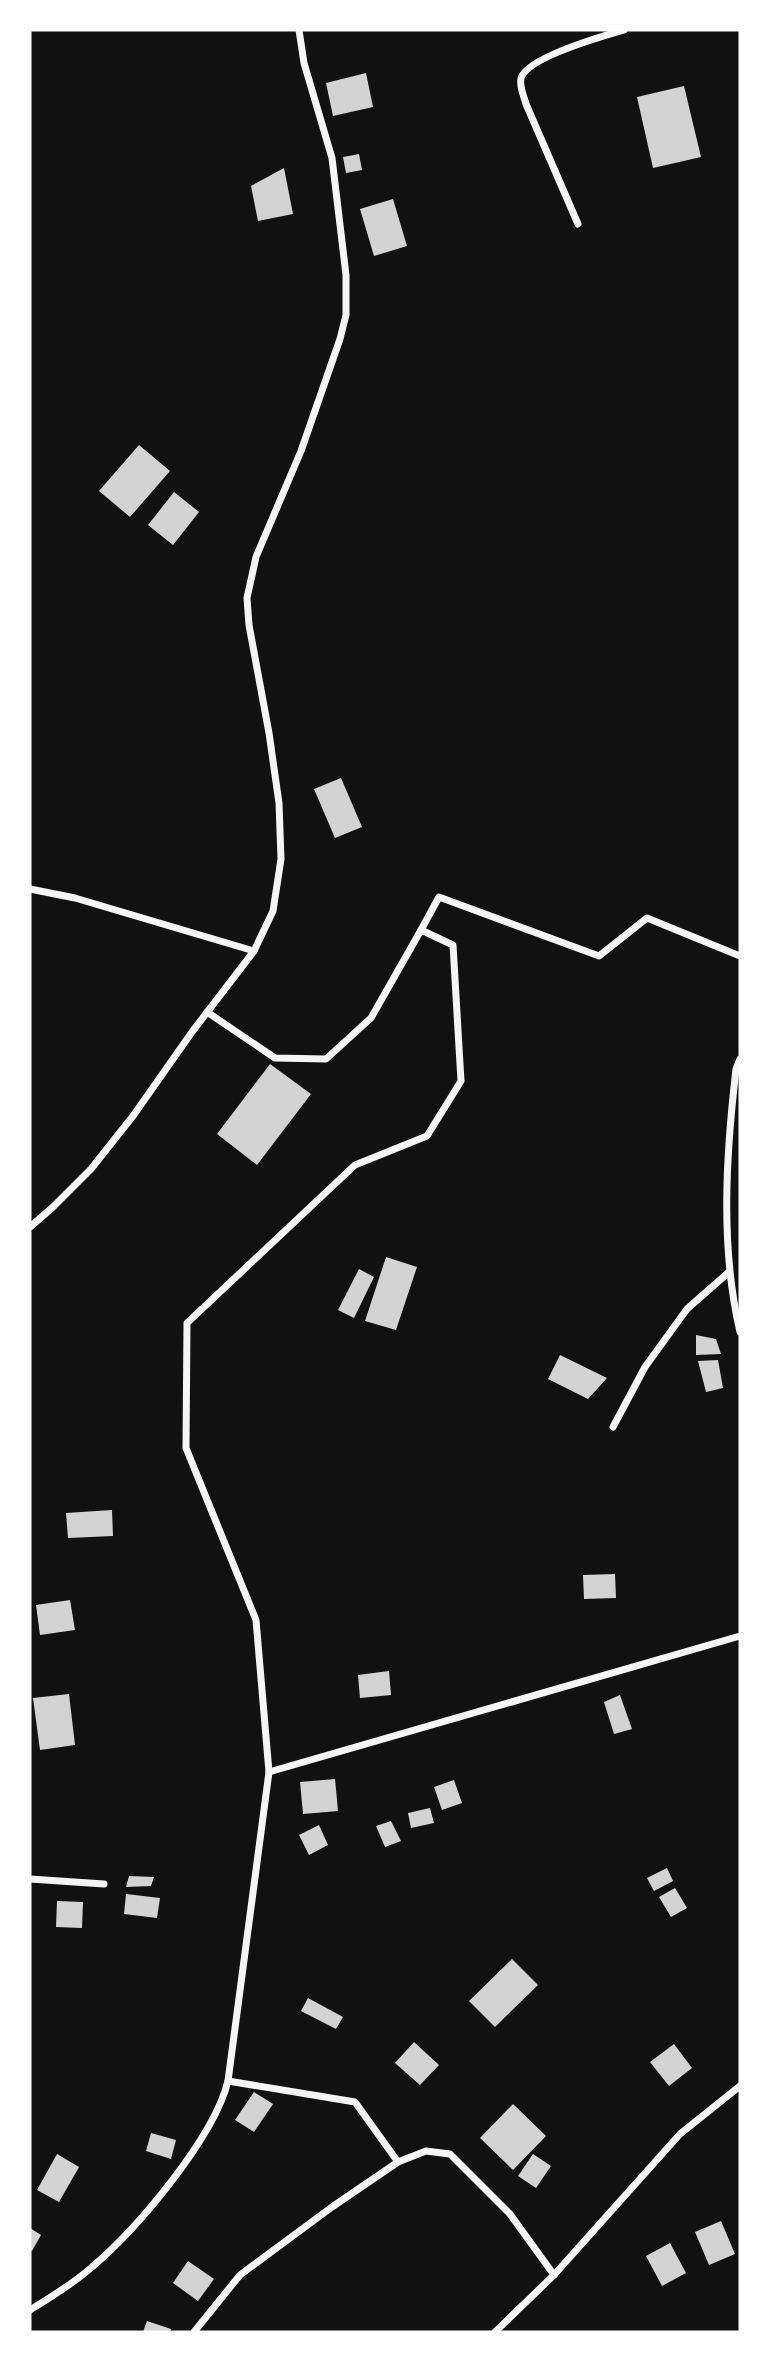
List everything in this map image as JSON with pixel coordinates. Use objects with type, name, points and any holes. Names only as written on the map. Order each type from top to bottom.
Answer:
[{"type":"street","points":[[30,1227],[91,1169],[133,1116],[254,951],[273,911],[281,859],[279,803],[249,625],[247,598],[256,557],[301,451],[346,315],[346,275],[332,158],[304,63],[299,30]]},
{"type":"street","points":[[578,224],[526,104],[521,77],[530,67],[550,55],[624,30]]},
{"type":"street","points":[[30,888],[75,898],[254,951]]},
{"type":"street","points":[[207,1012],[275,1058],[326,1059],[371,1018],[439,897],[599,956],[647,918],[740,956]]},
{"type":"street","points":[[30,2310],[69,2285],[95,2264],[152,2204],[194,2150],[220,2105],[228,2081],[269,1772],[256,1620],[186,1448],[187,1323],[355,1165],[427,1136],[461,1081],[453,945],[421,930]]},
{"type":"street","points":[[740,1059],[736,1069],[729,1129],[729,1272],[740,1332]]},
{"type":"street","points":[[613,1427],[645,1367],[680,1319],[729,1272]]},
{"type":"street","points":[[269,1772],[740,1636]]},
{"type":"street","points":[[30,1879],[104,1884]]},
{"type":"street","points":[[228,2081],[355,2102],[398,2162]]},
{"type":"street","points":[[495,2332],[554,2275],[680,2134],[740,2085]]},
{"type":"street","points":[[194,2332],[240,2275],[398,2162],[426,2151],[450,2154],[510,2214],[554,2275]]},
{"type":"building","points":[[366,73],[373,107],[333,116],[326,83]]},
{"type":"building","points":[[684,86],[701,157],[653,168],[637,97]]},
{"type":"building","points":[[359,154],[362,170],[346,173],[343,157]]},
{"type":"building","points":[[284,168],[293,214],[258,221],[251,186]]},
{"type":"building","points":[[393,199],[407,246],[374,256],[360,209]]},
{"type":"building","points":[[139,445],[170,471],[130,517],[99,491]]},
{"type":"building","points":[[174,492],[199,512],[173,545],[148,525]]},
{"type":"building","points":[[341,778],[362,827],[335,838],[314,789]]},
{"type":"building","points":[[270,1064],[311,1094],[257,1165],[217,1134]]},
{"type":"building","points":[[386,1257],[417,1267],[396,1330],[365,1321]]},
{"type":"building","points":[[359,1269],[374,1277],[354,1318],[338,1310]]},
{"type":"building","points":[[696,1335],[716,1339],[721,1354],[696,1355]]},
{"type":"building","points":[[560,1355],[607,1378],[588,1399],[548,1379]]},
{"type":"building","points":[[718,1360],[723,1388],[706,1392],[698,1361]]},
{"type":"building","points":[[112,1510],[113,1536],[68,1538],[66,1513]]},
{"type":"building","points":[[615,1574],[616,1598],[584,1599],[583,1575]]},
{"type":"building","points":[[70,1600],[75,1630],[40,1635],[36,1605]]},
{"type":"building","points":[[389,1671],[391,1695],[360,1698],[358,1675]]},
{"type":"building","points":[[69,1694],[75,1745],[40,1750],[33,1698]]},
{"type":"building","points":[[620,1695],[632,1729],[614,1734],[604,1702]]},
{"type":"building","points":[[335,1779],[338,1811],[303,1814],[300,1782]]},
{"type":"building","points":[[454,1780],[462,1803],[442,1810],[434,1787]]},
{"type":"building","points":[[430,1808],[434,1823],[411,1828],[408,1813]]},
{"type":"building","points":[[391,1821],[401,1841],[385,1847],[376,1826]]},
{"type":"building","points":[[319,1825],[328,1845],[309,1855],[299,1835]]},
{"type":"building","points":[[667,1868],[673,1881],[654,1891],[647,1878]]},
{"type":"building","points":[[129,1876],[154,1877],[151,1886],[126,1887]]},
{"type":"building","points":[[675,1888],[687,1908],[671,1917],[659,1897]]},
{"type":"building","points":[[126,1894],[160,1898],[157,1918],[124,1914]]},
{"type":"building","points":[[57,1901],[83,1902],[82,1928],[56,1927]]},
{"type":"building","points":[[512,1959],[538,1985],[495,2027],[469,2001]]},
{"type":"building","points":[[308,1998],[343,2017],[336,2029],[301,2011]]},
{"type":"building","points":[[414,2042],[439,2065],[420,2085],[395,2063]]},
{"type":"building","points":[[674,2044],[692,2068],[669,2086],[650,2062]]},
{"type":"building","points":[[254,2092],[273,2104],[254,2132],[235,2120]]},
{"type":"building","points":[[513,2104],[546,2136],[513,2170],[480,2138]]},
{"type":"building","points":[[151,2133],[176,2140],[171,2159],[146,2151]]},
{"type":"building","points":[[57,2154],[79,2167],[59,2202],[37,2190]]},
{"type":"building","points":[[533,2154],[551,2166],[536,2188],[518,2176]]},
{"type":"building","points":[[721,2221],[735,2254],[709,2265],[695,2232]]},
{"type":"building","points":[[30,2228],[41,2235],[32,2251],[30,2250]]},
{"type":"building","points":[[670,2243],[686,2273],[662,2286],[646,2256]]},
{"type":"building","points":[[188,2261],[214,2279],[198,2301],[173,2283]]},
{"type":"building","points":[[147,2321],[171,2329],[170,2332],[143,2332]]}]
